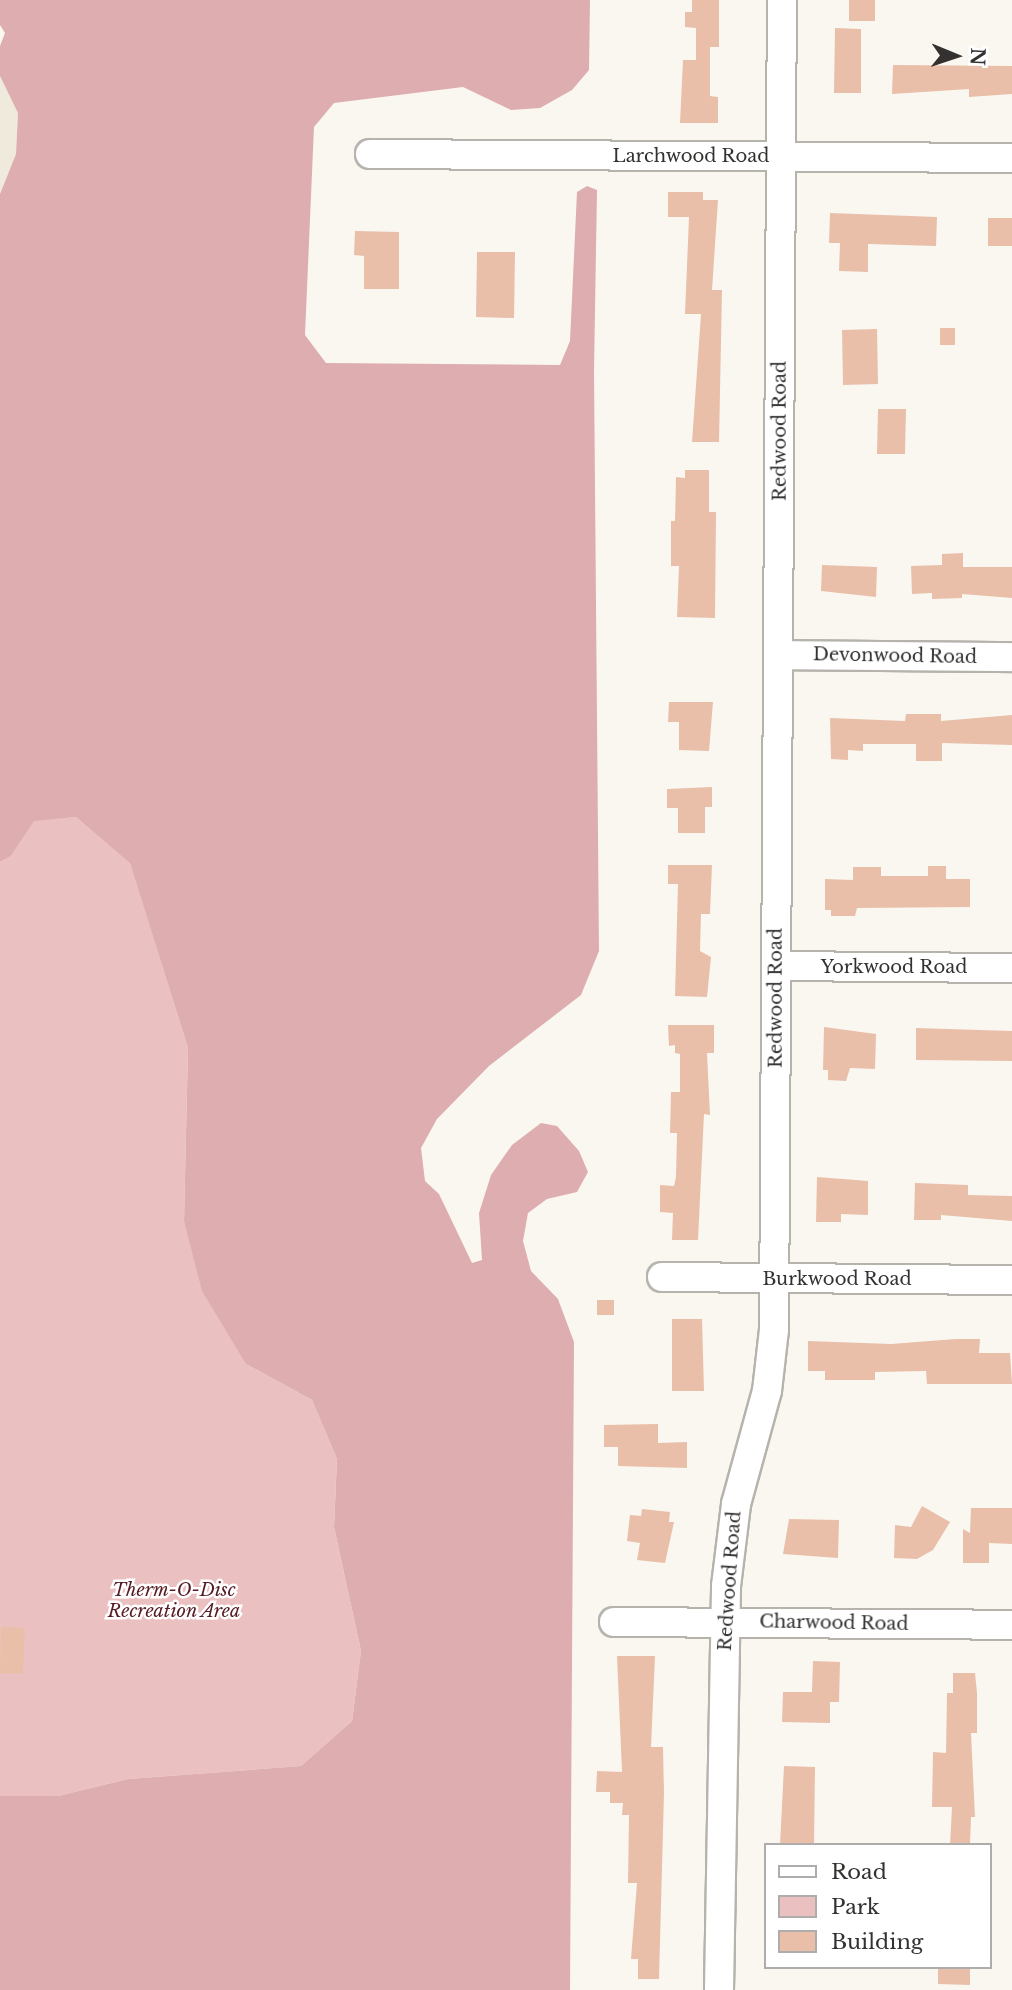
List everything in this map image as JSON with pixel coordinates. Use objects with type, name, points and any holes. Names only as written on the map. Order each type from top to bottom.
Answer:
[{"type":"street","name":"Redwood Road","points":[[719,1990],[725,1621],[736,1504],[767,1391],[775,1279],[782,0]]},
{"type":"street","name":"Larchwood Road","points":[[370,154],[1012,158]]},
{"type":"street","name":"Devonwood Road","points":[[779,655],[1012,657]]},
{"type":"street","name":"Yorkwood Road","points":[[776,966],[1012,968]]},
{"type":"street","name":"Burkwood Road","points":[[662,1277],[1012,1280]]},
{"type":"street","name":"Charwood Road","points":[[614,1622],[1012,1625]]},
{"type":"shaded area","points":[[0,0],[590,0],[589,70],[572,90],[540,108],[511,110],[463,87],[334,103],[314,127],[305,335],[326,363],[560,365],[570,341],[577,192],[587,186],[597,190],[594,371],[599,951],[581,995],[489,1066],[437,1119],[421,1148],[425,1181],[439,1194],[472,1263],[482,1260],[479,1213],[491,1175],[512,1145],[541,1123],[557,1126],[579,1151],[588,1172],[577,1192],[547,1199],[528,1213],[523,1241],[531,1271],[558,1299],[574,1342],[570,1990],[0,1990],[0,1796],[58,1796],[128,1779],[301,1766],[352,1721],[361,1651],[334,1527],[337,1459],[312,1400],[246,1364],[202,1291],[184,1221],[188,1048],[130,863],[76,817],[34,821],[11,856],[0,862],[0,194],[16,154],[18,113],[0,76],[0,46],[5,33],[0,25]]},
{"type":"shaded area","points":[[0,76],[18,112],[16,154],[0,194]]},
{"type":"green space","name":"Therm-O-Disc Recreation Area","points":[[76,817],[130,862],[188,1048],[184,1221],[246,1364],[312,1400],[337,1459],[334,1527],[361,1651],[352,1721],[301,1766],[128,1779],[58,1796],[0,1796],[0,862],[11,856],[34,820]]},
{"type":"building","points":[[692,0],[719,0],[719,47],[710,47],[710,96],[718,97],[718,123],[680,123],[683,60],[696,60],[696,28],[685,27],[685,12],[692,12]]},
{"type":"building","points":[[849,0],[875,0],[875,21],[849,21]]},
{"type":"building","points":[[835,28],[861,29],[861,93],[834,93]]},
{"type":"building","points":[[893,65],[1012,66],[1012,94],[969,97],[969,89],[892,94]]},
{"type":"building","points":[[668,192],[703,192],[703,200],[718,200],[712,290],[722,290],[719,442],[692,442],[701,314],[685,314],[689,217],[668,217]]},
{"type":"building","points":[[830,213],[937,217],[936,246],[868,244],[868,272],[839,271],[840,243],[829,243]]},
{"type":"building","points":[[988,218],[1012,218],[1012,246],[988,246]]},
{"type":"building","points":[[355,231],[399,232],[399,289],[364,289],[364,256],[354,255]]},
{"type":"building","points":[[477,252],[515,252],[514,318],[476,317]]},
{"type":"building","points":[[940,328],[955,328],[955,345],[940,345]]},
{"type":"building","points":[[877,329],[878,384],[843,385],[842,330]]},
{"type":"building","points":[[878,409],[906,409],[905,454],[877,454]]},
{"type":"building","points":[[685,470],[709,470],[709,512],[716,512],[715,618],[677,617],[679,566],[671,566],[671,521],[675,521],[676,477],[685,478]]},
{"type":"building","points":[[963,553],[963,567],[1012,567],[1012,598],[962,594],[962,598],[932,599],[932,593],[912,594],[911,566],[942,565],[942,554]]},
{"type":"building","points":[[822,565],[877,567],[876,597],[821,591]]},
{"type":"building","points":[[669,702],[713,702],[709,751],[679,750],[679,722],[668,722]]},
{"type":"building","points":[[906,714],[941,714],[941,721],[1012,715],[1012,745],[942,743],[942,761],[916,761],[916,744],[863,744],[863,751],[848,750],[848,760],[831,759],[830,718],[905,721]]},
{"type":"building","points":[[712,787],[712,807],[705,807],[705,833],[678,833],[678,808],[667,808],[667,789]]},
{"type":"building","points":[[668,865],[712,865],[710,914],[701,914],[700,951],[711,957],[707,997],[675,996],[678,884],[668,884]]},
{"type":"building","points":[[928,866],[946,866],[946,879],[970,879],[970,907],[857,908],[855,916],[831,916],[831,910],[825,910],[825,879],[853,880],[853,867],[881,867],[881,876],[928,876]]},
{"type":"building","points":[[668,1025],[714,1025],[714,1053],[707,1053],[710,1115],[704,1114],[698,1240],[672,1240],[673,1213],[660,1212],[660,1185],[674,1186],[676,1177],[677,1133],[670,1133],[671,1092],[680,1092],[680,1054],[675,1053],[675,1045],[669,1046]]},
{"type":"building","points":[[824,1027],[876,1034],[875,1069],[850,1068],[846,1081],[828,1080],[828,1070],[823,1070]]},
{"type":"building","points":[[916,1028],[1012,1031],[1012,1061],[916,1060]]},
{"type":"building","points":[[817,1177],[868,1181],[868,1215],[841,1214],[841,1222],[816,1222]]},
{"type":"building","points":[[915,1183],[968,1185],[968,1195],[1012,1196],[1012,1221],[941,1215],[941,1220],[914,1220]]},
{"type":"building","points":[[597,1300],[614,1300],[614,1315],[597,1315]]},
{"type":"building","points":[[672,1319],[702,1319],[704,1391],[672,1391]]},
{"type":"building","points":[[980,1339],[979,1353],[1010,1353],[1012,1384],[927,1384],[926,1371],[875,1372],[875,1380],[825,1380],[825,1371],[808,1371],[808,1341],[891,1344]]},
{"type":"building","points":[[658,1424],[658,1443],[687,1442],[687,1468],[618,1466],[618,1447],[604,1447],[604,1425]]},
{"type":"building","points":[[922,1506],[950,1522],[933,1550],[917,1559],[894,1558],[895,1525],[911,1527]]},
{"type":"building","points":[[971,1508],[1012,1508],[1012,1544],[989,1543],[989,1563],[963,1563],[963,1529],[970,1533]]},
{"type":"building","points":[[642,1509],[670,1512],[669,1522],[674,1522],[665,1563],[637,1560],[640,1543],[627,1541],[630,1515],[641,1516]]},
{"type":"building","points":[[789,1519],[839,1520],[838,1558],[783,1554]]},
{"type":"building","points":[[1,1627],[25,1628],[23,1674],[0,1673]]},
{"type":"building","points":[[617,1656],[655,1656],[651,1747],[663,1747],[664,1793],[659,1979],[638,1979],[638,1959],[631,1959],[637,1883],[628,1883],[629,1815],[622,1815],[623,1803],[610,1803],[610,1792],[596,1792],[597,1771],[622,1772]]},
{"type":"building","points":[[813,1661],[840,1662],[839,1702],[830,1702],[830,1723],[782,1722],[783,1692],[812,1692]]},
{"type":"building","points":[[953,1673],[975,1673],[977,1733],[971,1733],[975,1817],[971,1817],[970,1843],[950,1843],[952,1807],[932,1807],[933,1752],[946,1753],[947,1693],[953,1693]]},
{"type":"building","points":[[784,1766],[815,1767],[814,1843],[780,1843]]},
{"type":"building","points":[[938,1969],[970,1969],[970,1985],[938,1984]]}]
